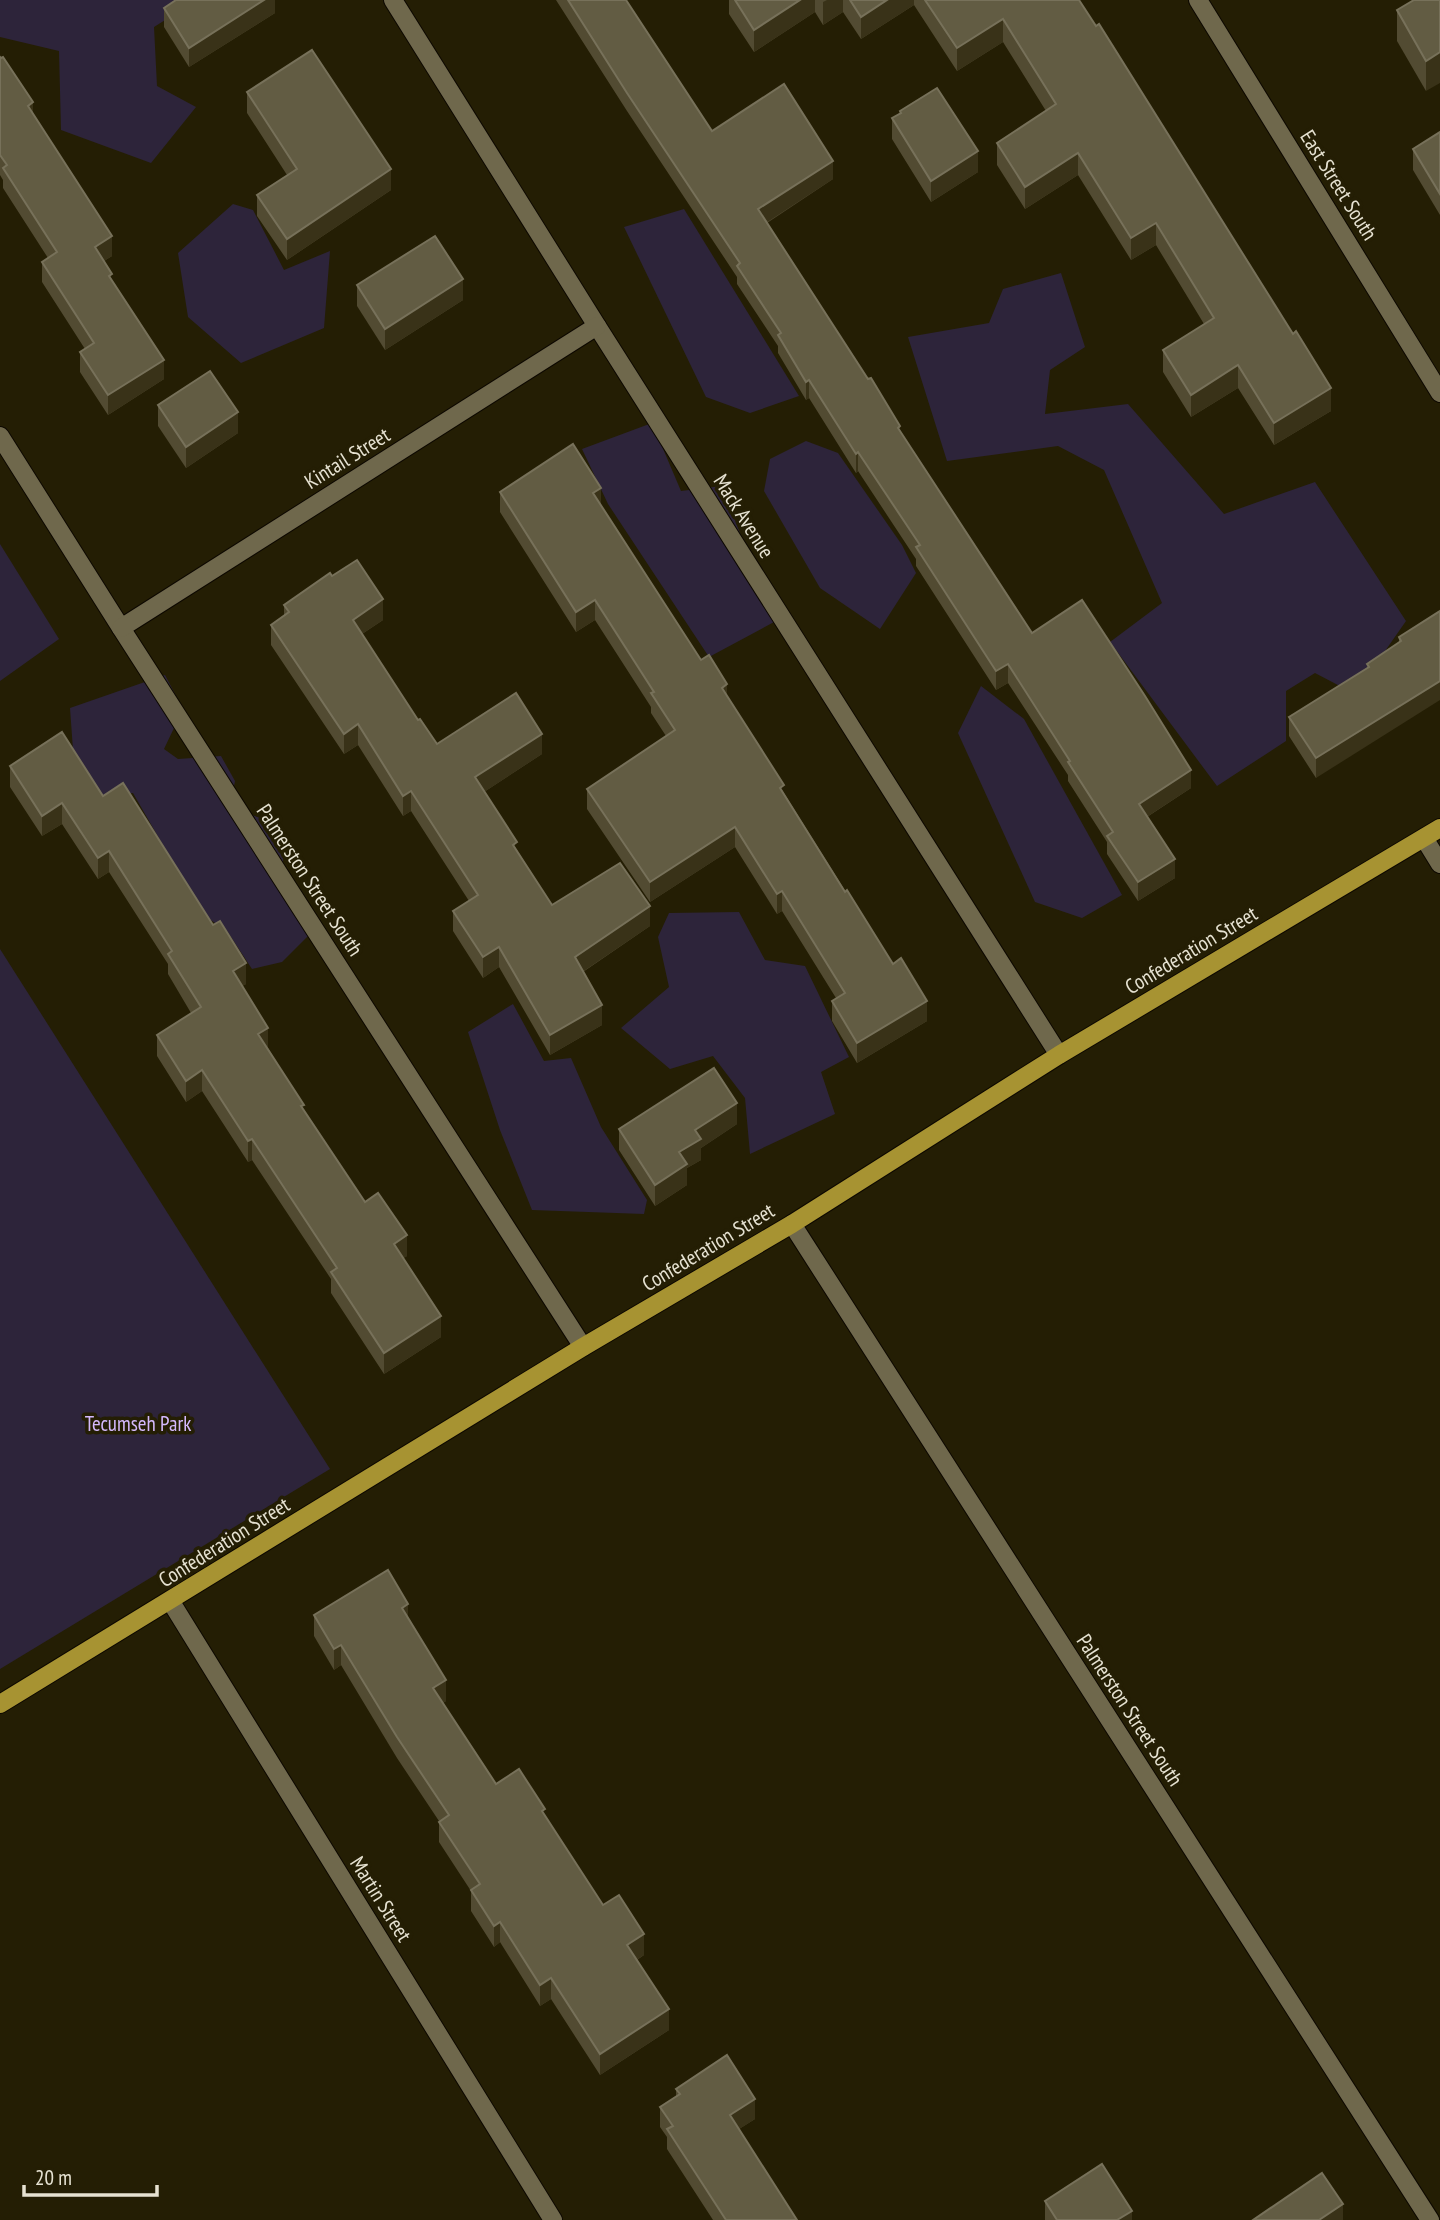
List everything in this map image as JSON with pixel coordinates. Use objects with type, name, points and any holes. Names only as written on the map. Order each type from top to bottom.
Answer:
[{"type":"main road","name":"Confederation Street","points":[[0,1704],[171,1602],[583,1347],[792,1224],[1059,1055],[1440,828]]},
{"type":"street","name":"Mack Avenue","points":[[393,0],[1059,1055]]},
{"type":"street","name":"East Street South","points":[[1198,0],[1440,393]]},
{"type":"street","name":"Kintail Street","points":[[121,628],[597,326]]},
{"type":"street","name":"Palmerston Street South","points":[[0,436],[583,1347]]},
{"type":"street","points":[[1424,838],[1440,864]]},
{"type":"street","name":"Palmerston Street South","points":[[792,1224],[1430,2220]]},
{"type":"street","name":"Martin Street","points":[[171,1602],[553,2220]]},
{"type":"green space","points":[[0,0],[197,0],[154,27],[157,86],[196,107],[151,163],[61,130],[59,51],[0,37]]},
{"type":"green space","points":[[233,204],[253,210],[284,270],[330,251],[324,328],[241,363],[188,317],[178,253]]},
{"type":"green space","points":[[684,209],[799,396],[750,413],[706,397],[624,227]]},
{"type":"green space","points":[[1061,273],[1085,347],[1050,370],[1045,414],[1128,404],[1224,514],[1315,482],[1406,621],[1355,694],[1315,673],[1286,691],[1286,741],[1217,786],[1110,642],[1162,603],[1104,470],[1058,446],[947,461],[908,337],[989,323],[1003,289]]},
{"type":"green space","points":[[652,423],[681,491],[722,486],[774,622],[709,657],[608,504],[582,449]]},
{"type":"green space","points":[[806,441],[838,453],[902,545],[916,573],[880,629],[820,588],[764,491],[770,459]]},
{"type":"green space","points":[[0,544],[59,639],[0,681]]},
{"type":"green space","points":[[165,675],[183,709],[164,749],[178,759],[221,756],[235,781],[230,807],[266,820],[284,848],[281,890],[308,936],[282,962],[252,969],[227,931],[203,915],[133,793],[101,797],[73,750],[70,708]]},
{"type":"green space","points":[[981,686],[1024,719],[1122,895],[1082,918],[1035,902],[958,733]]},
{"type":"green space","points":[[739,912],[765,960],[805,966],[849,1057],[821,1072],[835,1114],[750,1154],[745,1098],[713,1056],[670,1069],[621,1028],[669,987],[658,937],[669,913]]},
{"type":"green space","name":"Tecumseh Park","points":[[0,949],[330,1469],[0,1669]]},
{"type":"green space","points":[[513,1004],[544,1061],[571,1058],[601,1127],[647,1200],[644,1214],[532,1210],[500,1130],[468,1032]]},
{"type":"building","points":[[176,0],[264,0],[189,48],[164,8]]},
{"type":"building","points":[[568,0],[626,0],[712,131],[784,84],[833,161],[758,209],[868,379],[871,378],[900,426],[898,428],[1032,633],[1082,600],[1145,696],[1191,770],[1139,804],[1175,859],[1138,882],[1107,836],[1113,832],[1008,664],[996,671],[916,547],[920,545],[858,452],[856,454],[809,380],[806,382],[778,335],[781,333],[737,266],[740,263]]},
{"type":"building","points":[[735,0],[800,0],[754,30]]},
{"type":"building","points":[[850,0],[887,0],[861,17]]},
{"type":"building","points":[[925,0],[1079,0],[1096,26],[1099,24],[1293,334],[1296,331],[1331,388],[1274,423],[1238,365],[1191,395],[1163,350],[1214,318],[1156,223],[1131,238],[1078,153],[1025,187],[997,143],[1056,104],[1003,19],[957,48]]},
{"type":"building","points":[[1414,0],[1440,0],[1440,52],[1426,61],[1397,10]]},
{"type":"building","points":[[312,50],[391,169],[287,239],[257,195],[297,169],[247,92]]},
{"type":"building","points":[[0,57],[3,57],[33,102],[28,106],[112,236],[95,247],[112,274],[109,276],[164,360],[108,395],[80,352],[94,343],[42,262],[57,252],[3,168],[7,165],[0,155]]},
{"type":"building","points":[[937,88],[978,151],[931,181],[892,118]]},
{"type":"building","points":[[1440,132],[1440,194],[1413,149]]},
{"type":"building","points":[[435,236],[463,279],[385,329],[357,285]]},
{"type":"building","points":[[210,371],[238,412],[186,447],[158,405]]},
{"type":"building","points":[[573,444],[601,488],[593,493],[701,660],[709,655],[727,684],[722,688],[784,785],[780,788],[845,892],[847,890],[893,964],[901,958],[927,1001],[857,1043],[832,1001],[845,993],[782,891],[777,894],[735,827],[650,882],[587,789],[675,730],[595,600],[576,612],[500,492]]},
{"type":"building","points":[[357,560],[383,599],[353,620],[418,720],[420,719],[437,744],[516,693],[542,734],[475,777],[517,842],[513,845],[552,905],[620,863],[650,906],[575,957],[602,1005],[550,1035],[499,947],[483,957],[453,911],[478,895],[411,791],[403,796],[358,724],[344,734],[271,625],[289,612],[284,605],[330,573],[332,576]]},
{"type":"building","points":[[1440,611],[1440,681],[1316,758],[1289,717],[1369,667],[1367,664],[1401,641],[1399,637]]},
{"type":"building","points":[[62,732],[103,796],[123,783],[213,925],[220,921],[246,963],[233,971],[268,1028],[258,1034],[304,1105],[301,1106],[365,1202],[378,1193],[407,1235],[394,1244],[441,1316],[384,1353],[331,1272],[337,1268],[252,1139],[248,1141],[202,1070],[186,1081],[157,1035],[201,1007],[168,954],[172,951],[109,851],[98,858],[62,803],[42,816],[10,766]]},
{"type":"building","points":[[714,1068],[737,1103],[695,1130],[701,1139],[679,1152],[687,1164],[655,1185],[619,1129]]},
{"type":"building","points":[[388,1570],[408,1604],[402,1608],[446,1680],[433,1688],[496,1784],[519,1769],[545,1809],[542,1811],[603,1905],[619,1895],[644,1934],[627,1945],[669,2009],[600,2054],[551,1978],[540,1985],[500,1922],[494,1926],[471,1890],[480,1884],[439,1822],[449,1815],[341,1645],[334,1649],[314,1615]]},
{"type":"building","points":[[727,2055],[755,2099],[730,2115],[797,2220],[726,2220],[667,2129],[673,2126],[660,2107],[680,2094],[676,2089]]},
{"type":"building","points":[[1102,2164],[1132,2211],[1117,2220],[1057,2220],[1045,2201]]},
{"type":"building","points":[[1322,2173],[1343,2204],[1319,2220],[1253,2220]]}]
